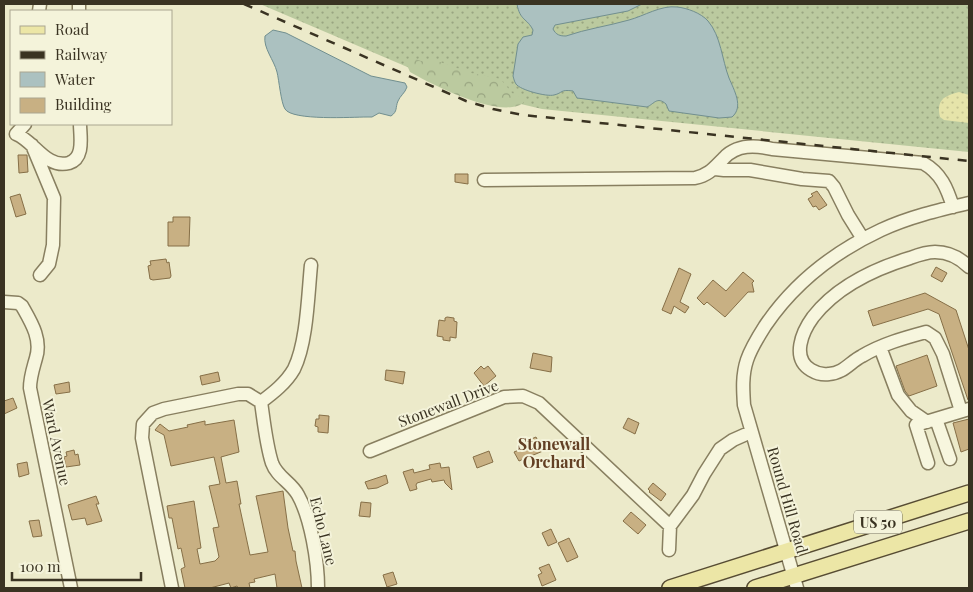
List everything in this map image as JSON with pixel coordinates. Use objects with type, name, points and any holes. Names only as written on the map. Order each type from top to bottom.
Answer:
[{"type":"main road","name":"US 50","points":[[670,588],[969,493]]},
{"type":"main road","name":"US 50","points":[[755,588],[795,582],[969,521]]},
{"type":"street","points":[[10,133],[23,125]]},
{"type":"street","points":[[10,133],[24,137],[50,160],[64,164],[75,160],[80,150],[80,125]]},
{"type":"street","points":[[32,145],[54,198],[54,245],[49,264],[40,275]]},
{"type":"street","points":[[484,180],[695,178],[708,174],[715,169],[732,151],[740,147],[750,146],[923,163],[934,170],[942,179],[952,207]]},
{"type":"street","points":[[715,169],[750,170],[829,182],[834,187],[848,215],[864,239]]},
{"type":"street","name":"Round Hill Road","points":[[795,582],[744,405],[742,379],[747,359],[756,339],[782,303],[798,286],[834,256],[901,221],[969,203]]},
{"type":"street","points":[[928,462],[916,426],[965,410],[935,338],[926,332],[900,339],[860,357],[846,368],[831,374],[815,372],[803,363],[800,357],[802,337],[813,317],[836,294],[873,271],[892,263],[925,253],[935,252],[953,256],[969,267]]},
{"type":"street","points":[[172,588],[142,438],[143,424],[153,413],[164,409],[238,394],[248,394],[261,402],[286,380],[294,368],[303,336],[311,265]]},
{"type":"street","name":"Ward Avenue","points":[[4,302],[14,302],[21,305],[37,336],[38,348],[30,378],[30,388],[71,588]]},
{"type":"street","points":[[880,347],[898,395],[911,411],[931,420],[950,459]]},
{"type":"street","name":"Stonewall Drive","points":[[370,451],[504,398],[523,396],[539,404],[670,526]]},
{"type":"street","name":"Echo Lane","points":[[261,402],[272,463],[277,472],[298,494],[306,515],[316,559],[318,588]]},
{"type":"street","name":"Round Hill Road","points":[[670,526],[693,495],[720,449],[733,440],[751,432]]},
{"type":"street","points":[[669,550],[670,526]]},
{"type":"green space","points":[[260,4],[969,4],[969,152],[542,109],[487,96],[426,75]]},
{"type":"green space","points":[[413,58],[421,61],[431,60],[440,62],[471,73],[497,78],[512,93],[524,101],[513,107],[499,107],[483,104],[449,92],[410,72],[406,63],[408,59]]},
{"type":"sand","points":[[959,92],[969,95],[969,123],[944,120],[940,117],[939,106],[942,100],[949,95]]},
{"type":"water","points":[[517,4],[642,4],[628,11],[555,25],[553,29],[555,33],[564,36],[629,20],[665,8],[681,8],[698,13],[708,21],[719,41],[737,98],[736,113],[732,117],[719,118],[669,111],[666,104],[660,101],[656,101],[647,107],[577,98],[573,91],[546,95],[523,89],[516,84],[513,76],[518,44],[523,37],[532,35],[533,30],[520,14]]},
{"type":"water","points":[[273,30],[286,33],[371,76],[405,83],[407,87],[398,101],[395,113],[391,116],[379,113],[372,117],[337,118],[310,117],[290,113],[285,109],[276,68],[267,50],[265,36]]},
{"type":"building","points":[[18,155],[27,155],[28,172],[19,173]]},
{"type":"building","points":[[455,174],[468,174],[468,184],[455,182]]},
{"type":"building","points":[[817,191],[827,205],[819,210],[816,206],[813,207],[808,199],[813,196],[811,194]]},
{"type":"building","points":[[20,194],[26,214],[16,217],[10,197]]},
{"type":"building","points":[[173,217],[190,217],[189,246],[168,246],[168,222],[173,222]]},
{"type":"building","points":[[166,259],[167,263],[169,262],[170,278],[150,279],[148,266],[151,265],[150,261]]},
{"type":"building","points":[[936,267],[947,273],[942,282],[931,276]]},
{"type":"building","points":[[679,268],[691,274],[680,302],[689,307],[685,313],[674,306],[671,314],[662,310]]},
{"type":"building","points":[[743,272],[754,281],[752,283],[754,292],[748,292],[725,317],[707,302],[704,305],[697,298],[713,280],[726,291]]},
{"type":"building","points":[[925,293],[956,310],[969,350],[969,400],[939,314],[928,309],[873,326],[868,311]]},
{"type":"building","points":[[447,317],[454,318],[454,321],[457,322],[456,338],[450,337],[450,341],[443,340],[443,337],[437,336],[439,320],[445,321]]},
{"type":"building","points":[[533,353],[552,357],[551,372],[530,368]]},
{"type":"building","points":[[927,355],[937,386],[909,396],[905,391],[896,366]]},
{"type":"building","points":[[481,366],[484,369],[488,366],[496,376],[484,386],[474,373]]},
{"type":"building","points":[[386,370],[405,372],[403,384],[385,380]]},
{"type":"building","points":[[218,372],[220,381],[202,385],[200,376]]},
{"type":"building","points":[[69,382],[70,392],[56,394],[54,385]]},
{"type":"building","points":[[13,398],[17,408],[4,414],[4,401]]},
{"type":"building","points":[[319,415],[329,416],[328,433],[318,432],[318,427],[315,426]]},
{"type":"building","points":[[628,418],[639,423],[635,434],[623,428]]},
{"type":"building","points":[[969,419],[969,449],[961,452],[953,423]]},
{"type":"building","points":[[234,420],[239,452],[221,457],[226,483],[237,481],[241,504],[239,504],[250,555],[268,552],[256,496],[283,491],[288,528],[293,551],[295,551],[302,588],[277,588],[275,574],[254,579],[255,582],[249,583],[250,588],[238,588],[237,586],[231,588],[229,583],[210,588],[185,588],[181,569],[185,567],[181,548],[178,549],[172,518],[169,518],[167,506],[194,501],[201,548],[197,549],[200,564],[215,561],[219,557],[213,528],[219,527],[209,486],[220,484],[214,457],[171,466],[164,435],[155,430],[160,424],[169,431],[205,421],[205,425]]},
{"type":"building","points":[[536,437],[543,451],[519,461],[514,452],[526,447],[524,442]]},
{"type":"building","points":[[74,450],[75,455],[78,454],[80,465],[66,467],[64,457],[67,456],[66,452]]},
{"type":"building","points":[[489,451],[493,462],[477,468],[473,457]]},
{"type":"building","points":[[27,462],[29,474],[19,477],[17,464]]},
{"type":"building","points":[[440,463],[441,468],[449,467],[452,490],[444,480],[432,482],[431,479],[417,483],[417,489],[410,491],[403,472],[413,469],[414,473],[430,469],[429,465]]},
{"type":"building","points":[[386,475],[388,483],[377,488],[368,489],[365,482]]},
{"type":"building","points":[[653,483],[666,494],[661,501],[649,492],[648,489]]},
{"type":"building","points":[[96,496],[99,504],[96,504],[102,521],[87,525],[85,518],[72,520],[68,505]]},
{"type":"building","points":[[361,502],[371,503],[370,517],[359,516]]},
{"type":"building","points":[[631,512],[646,525],[638,534],[623,521]]},
{"type":"building","points":[[39,520],[42,536],[33,537],[29,521]]},
{"type":"building","points":[[551,529],[557,542],[548,546],[542,533]]},
{"type":"building","points":[[569,538],[578,557],[567,562],[558,543]]},
{"type":"building","points":[[549,564],[556,580],[542,586],[538,575],[542,573],[539,568]]},
{"type":"building","points":[[393,572],[397,584],[387,587],[383,575]]},
{"type":"railway","points":[[244,4],[466,101],[493,109],[523,115],[969,161]]},
{"type":"district","name":"Stonewall Orchard","points":[[554,452]]}]
